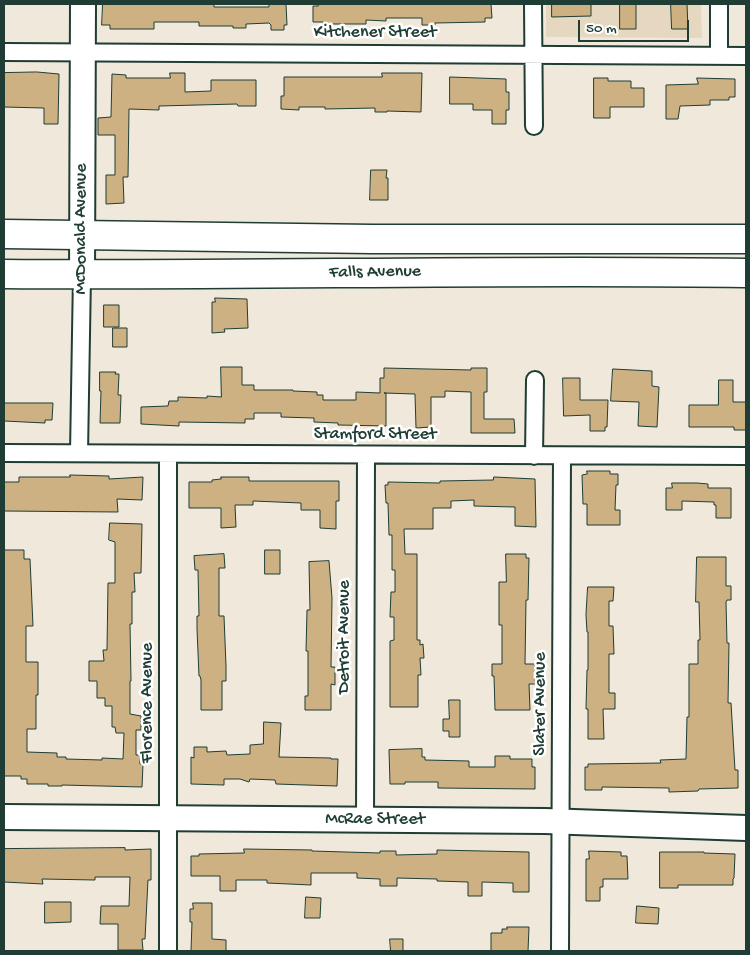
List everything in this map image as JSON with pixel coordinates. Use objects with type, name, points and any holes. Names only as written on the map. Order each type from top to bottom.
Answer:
[{"type":"highway","name":"Falls Avenue","points":[[4,234],[372,239],[746,240]]},
{"type":"highway","points":[[492,272],[637,260],[746,259]]},
{"type":"highway","name":"Falls Avenue","points":[[4,274],[258,275],[610,271],[746,273]]},
{"type":"street","name":"McDonald Avenue","points":[[79,454],[83,4]]},
{"type":"street","points":[[533,4],[534,126]]},
{"type":"street","points":[[719,4],[719,55]]},
{"type":"street","name":"Kitchener Street","points":[[4,52],[746,56]]},
{"type":"street","points":[[534,456],[535,380]]},
{"type":"street","name":"Stamford Street","points":[[4,453],[746,456]]},
{"type":"street","name":"Florence Avenue","points":[[168,454],[168,951]]},
{"type":"street","name":"Detroit Avenue","points":[[365,820],[366,455]]},
{"type":"street","name":"Slater Avenue","points":[[560,951],[562,456]]},
{"type":"street","name":"McRae Street","points":[[4,817],[561,822],[746,828]]},
{"type":"shaded area","points":[[546,4],[701,4],[702,38],[546,37]]},
{"type":"building","points":[[103,4],[214,4],[214,7],[269,7],[269,4],[286,4],[287,25],[284,25],[284,30],[271,30],[269,23],[246,24],[246,28],[233,28],[233,26],[199,26],[199,22],[154,22],[154,29],[110,29],[110,25],[102,25]]},
{"type":"building","points":[[318,4],[491,4],[492,18],[485,18],[485,22],[435,23],[435,25],[422,25],[422,18],[386,18],[386,21],[366,20],[366,24],[323,24],[323,22],[313,22],[313,6],[318,6]]},
{"type":"building","points":[[552,4],[591,4],[591,16],[552,17]]},
{"type":"building","points":[[620,4],[636,4],[636,29],[620,29]]},
{"type":"building","points":[[671,4],[687,4],[688,29],[672,29]]},
{"type":"building","points":[[37,72],[59,74],[58,124],[44,124],[44,108],[4,107],[4,73]]},
{"type":"building","points":[[170,73],[185,73],[185,92],[211,91],[211,80],[256,80],[256,106],[238,106],[237,104],[159,106],[159,110],[129,109],[128,177],[123,177],[124,203],[106,204],[106,175],[115,175],[115,135],[98,135],[98,118],[111,117],[112,74],[126,75],[126,78],[170,78]]},
{"type":"building","points":[[382,73],[422,73],[421,112],[375,112],[375,108],[325,109],[325,107],[299,107],[299,110],[281,109],[281,96],[284,96],[284,77],[382,77]]},
{"type":"building","points":[[450,77],[506,79],[506,92],[509,92],[509,110],[506,110],[506,124],[492,124],[492,110],[473,110],[473,104],[450,104]]},
{"type":"building","points":[[594,78],[608,78],[608,81],[631,81],[631,88],[644,88],[644,107],[610,107],[610,118],[594,118]]},
{"type":"building","points":[[697,78],[735,79],[735,97],[729,97],[729,100],[710,100],[710,105],[680,106],[678,119],[666,119],[666,85],[698,84]]},
{"type":"building","points":[[371,170],[387,170],[388,200],[370,200]]},
{"type":"building","points":[[215,298],[247,299],[248,328],[224,329],[225,332],[212,333],[212,302],[215,302]]},
{"type":"building","points":[[104,305],[119,305],[119,327],[104,327]]},
{"type":"building","points":[[113,328],[127,328],[127,347],[113,347]]},
{"type":"building","points":[[221,367],[242,367],[242,385],[254,385],[254,390],[317,392],[317,395],[323,395],[323,400],[356,400],[356,392],[380,393],[380,378],[384,378],[384,368],[471,370],[471,368],[487,368],[487,392],[484,392],[484,419],[514,419],[515,433],[471,433],[471,392],[445,391],[445,397],[431,397],[431,427],[416,428],[415,394],[386,393],[386,426],[338,425],[338,423],[314,422],[314,418],[281,417],[281,413],[254,413],[254,419],[245,419],[245,423],[179,422],[179,426],[141,424],[141,407],[168,406],[169,401],[178,401],[178,397],[221,397]]},
{"type":"building","points":[[613,369],[652,371],[652,386],[659,387],[657,427],[638,426],[639,402],[611,401]]},
{"type":"building","points":[[100,372],[116,372],[115,374],[119,374],[118,395],[121,395],[120,423],[100,423]]},
{"type":"building","points":[[563,378],[580,378],[580,400],[608,400],[607,427],[605,427],[605,431],[590,431],[590,415],[564,416]]},
{"type":"building","points":[[719,380],[733,380],[733,402],[746,402],[746,430],[734,430],[734,427],[689,427],[689,405],[718,405]]},
{"type":"building","points":[[4,403],[53,403],[52,420],[45,420],[45,423],[4,421]]},
{"type":"building","points":[[587,471],[610,471],[610,474],[618,474],[615,510],[620,510],[620,525],[587,525],[587,504],[583,504],[582,475],[587,474]]},
{"type":"building","points":[[70,475],[109,476],[109,479],[143,477],[142,500],[117,499],[118,512],[4,511],[4,482],[19,482],[19,477],[70,477]]},
{"type":"building","points":[[221,477],[249,477],[249,481],[339,481],[339,501],[336,501],[336,529],[320,528],[320,510],[301,510],[301,503],[253,501],[253,505],[235,505],[236,527],[221,528],[221,508],[189,508],[189,482],[212,482],[212,480],[221,479]]},
{"type":"building","points":[[494,477],[535,479],[536,527],[515,526],[515,507],[474,506],[474,500],[451,501],[451,508],[433,508],[433,529],[404,529],[405,554],[417,554],[417,640],[420,640],[420,645],[423,644],[424,658],[420,658],[421,675],[418,675],[418,707],[390,707],[390,641],[394,640],[394,617],[390,617],[391,592],[395,592],[395,570],[392,570],[392,535],[389,535],[388,503],[386,503],[385,485],[388,485],[388,482],[440,483],[440,481],[493,480]]},
{"type":"building","points":[[672,483],[697,483],[708,484],[708,488],[731,488],[731,518],[716,518],[716,505],[714,505],[714,502],[682,501],[682,510],[666,510],[666,488],[672,488]]},
{"type":"building","points":[[110,523],[142,524],[141,573],[134,573],[135,592],[132,592],[130,714],[141,716],[141,730],[136,730],[136,755],[140,755],[140,764],[143,764],[142,787],[48,786],[48,784],[27,784],[27,779],[21,779],[21,776],[4,776],[4,550],[24,550],[24,559],[30,559],[33,626],[26,626],[26,662],[38,662],[38,695],[36,695],[36,729],[27,729],[27,752],[57,753],[57,757],[66,757],[66,759],[123,759],[124,733],[116,733],[115,727],[112,727],[112,706],[105,706],[105,698],[97,698],[97,681],[89,681],[89,661],[104,661],[103,650],[107,650],[108,583],[115,583],[115,542],[109,540]]},
{"type":"building","points":[[265,550],[280,550],[280,574],[265,574]]},
{"type":"building","points":[[224,554],[225,568],[219,568],[219,616],[224,616],[226,666],[226,681],[222,681],[222,710],[201,710],[197,629],[197,616],[199,616],[198,570],[195,570],[194,556]]},
{"type":"building","points":[[506,554],[526,554],[526,558],[529,558],[525,664],[535,664],[535,684],[529,684],[530,710],[495,710],[492,664],[502,664],[502,625],[499,625],[499,582],[506,582]]},
{"type":"building","points":[[697,557],[726,557],[726,586],[731,586],[731,600],[726,602],[727,643],[729,643],[728,703],[731,703],[735,770],[738,770],[738,788],[669,792],[669,788],[602,787],[602,790],[585,790],[585,767],[588,767],[588,764],[661,763],[660,760],[686,759],[687,717],[689,717],[689,664],[698,664],[698,640],[700,640],[699,602],[696,602]]},
{"type":"building","points":[[329,561],[332,598],[331,667],[335,667],[335,685],[331,684],[331,710],[305,710],[305,696],[308,696],[308,651],[306,651],[307,610],[310,610],[309,562]]},
{"type":"building","points":[[588,587],[614,587],[613,601],[609,601],[609,626],[613,626],[614,654],[609,654],[609,693],[615,693],[615,709],[603,709],[604,739],[588,739],[588,709],[586,709],[588,632],[586,615]]},
{"type":"building","points":[[449,700],[460,700],[460,737],[449,737],[449,731],[443,731],[443,719],[449,719]]},
{"type":"building","points":[[264,722],[281,723],[279,757],[338,759],[337,786],[276,784],[275,780],[250,779],[249,782],[240,779],[224,779],[224,785],[191,784],[191,757],[194,758],[194,747],[207,747],[207,752],[226,751],[227,755],[250,754],[250,745],[263,744]]},
{"type":"building","points":[[422,749],[422,757],[425,757],[425,760],[469,761],[469,767],[495,767],[495,756],[510,756],[510,759],[532,759],[532,767],[535,767],[535,789],[438,788],[438,782],[390,784],[389,750]]},
{"type":"building","points":[[125,848],[125,850],[151,849],[151,880],[148,880],[145,939],[142,939],[143,950],[118,950],[118,924],[100,924],[101,906],[129,906],[130,877],[95,877],[95,880],[42,879],[43,884],[4,882],[4,849]]},
{"type":"building","points":[[244,849],[380,853],[380,851],[396,851],[396,855],[437,854],[437,850],[529,852],[529,892],[513,892],[513,883],[482,882],[482,896],[468,896],[468,882],[397,878],[397,886],[380,886],[380,879],[357,878],[357,873],[311,873],[311,885],[267,883],[267,880],[236,880],[236,891],[220,891],[220,876],[191,876],[191,856],[199,856],[199,854],[244,853]]},
{"type":"building","points":[[589,851],[621,852],[621,856],[627,856],[628,879],[603,879],[603,887],[600,887],[600,901],[586,901],[586,859],[589,859]]},
{"type":"building","points":[[660,852],[735,854],[733,885],[678,885],[678,888],[660,888]]},
{"type":"building","points":[[306,897],[321,898],[320,918],[305,918]]},
{"type":"building","points":[[45,902],[71,902],[71,922],[45,923]]},
{"type":"building","points":[[193,903],[212,903],[212,939],[226,940],[226,951],[191,951],[192,922],[190,922],[190,909],[193,909]]},
{"type":"building","points":[[637,906],[659,908],[658,924],[636,923]]},
{"type":"building","points":[[507,927],[529,927],[528,951],[491,951],[491,933],[502,933],[502,929],[507,929]]},
{"type":"building","points":[[390,939],[403,939],[403,951],[391,951]]}]
